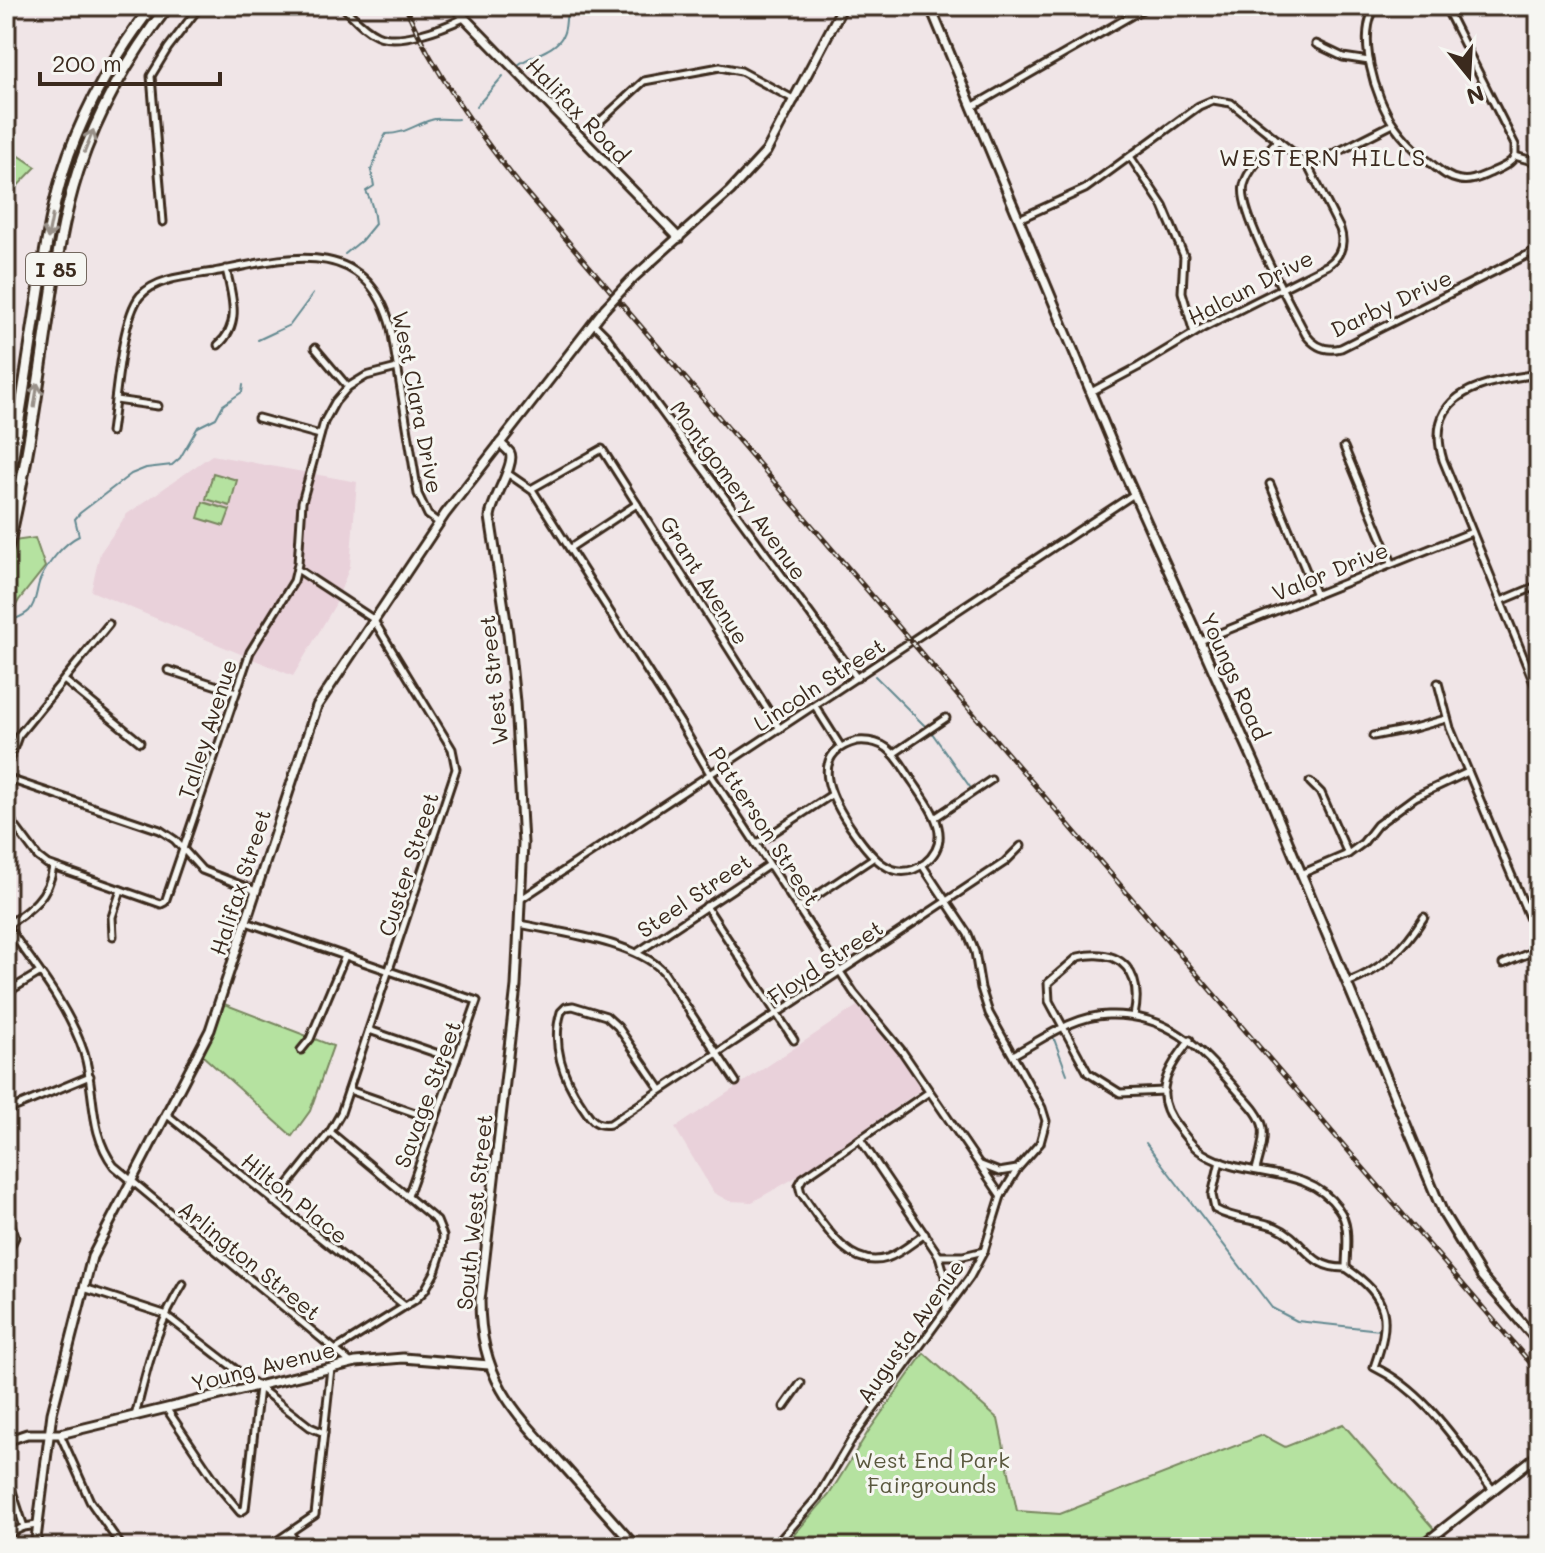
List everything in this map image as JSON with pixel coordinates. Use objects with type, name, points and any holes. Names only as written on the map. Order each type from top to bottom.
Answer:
[{"type":"highway","name":"I 85","points":[[6,495],[51,219],[68,157],[93,98],[152,6]]},
{"type":"highway","name":"I 85","points":[[6,554],[24,472],[63,228],[78,171],[110,95],[140,44],[168,6]]},
{"type":"street","points":[[163,222],[151,76],[200,6]]},
{"type":"street","points":[[342,6],[365,27],[384,37],[430,32],[464,18]]},
{"type":"street","name":"Halifax Road","points":[[453,6],[679,238]]},
{"type":"street","name":"Halifax Street","points":[[35,1547],[49,1434],[61,1373],[98,1241],[210,1030],[317,706],[452,504],[605,308],[632,279],[758,163],[776,138],[843,6]]},
{"type":"street","name":"Youngs Road","points":[[930,6],[1091,392],[1301,874],[1447,1221],[1482,1277],[1537,1337]]},
{"type":"street","points":[[972,107],[1148,6]]},
{"type":"street","points":[[1376,6],[1369,19],[1369,61],[1393,124],[1417,151],[1443,173],[1458,180],[1478,179],[1510,163],[1515,156],[1515,145],[1445,6]]},
{"type":"street","points":[[1316,44],[1343,57],[1369,61]]},
{"type":"street","points":[[595,126],[644,81],[720,67],[741,71],[795,100]]},
{"type":"street","name":"Halcun Drive","points":[[1019,219],[1075,195],[1199,106],[1213,100],[1236,106],[1308,167],[1340,229],[1342,245],[1333,261],[1194,333],[1091,392]]},
{"type":"street","points":[[1308,167],[1393,124]]},
{"type":"street","name":"Darby Drive","points":[[1278,140],[1247,177],[1243,199],[1283,288],[1310,340],[1319,347],[1335,350],[1539,249]]},
{"type":"street","points":[[1515,156],[1539,163]]},
{"type":"street","points":[[1130,158],[1163,206],[1184,256],[1182,292],[1194,333]]},
{"type":"street","name":"West Clara Drive","points":[[111,432],[127,326],[137,300],[158,284],[226,269],[311,256],[346,267],[372,288],[384,306],[391,328],[418,494],[424,509],[439,523]]},
{"type":"street","points":[[218,345],[229,334],[233,324],[233,301],[226,269]]},
{"type":"street","name":"Montgomery Avenue","points":[[593,323],[607,337],[857,678]]},
{"type":"street","points":[[315,348],[348,387],[366,376],[397,368]]},
{"type":"street","points":[[1539,374],[1482,384],[1463,393],[1444,416],[1439,441],[1443,460],[1539,695]]},
{"type":"street","name":"Talley Avenue","points":[[121,890],[161,904],[165,902],[250,652],[290,591],[297,569],[302,502],[320,435],[328,413],[348,387]]},
{"type":"street","points":[[116,400],[158,406]]},
{"type":"street","points":[[258,418],[320,435]]},
{"type":"street","points":[[500,443],[512,456],[507,473]]},
{"type":"street","points":[[1344,447],[1392,563]]},
{"type":"street","name":"Grant Avenue","points":[[531,489],[602,449],[780,729]]},
{"type":"street","name":"Patterson Street","points":[[507,473],[531,489],[769,865],[840,971],[930,1091],[1001,1196]]},
{"type":"street","name":"West Street","points":[[507,473],[492,502],[490,517],[508,634],[517,723],[522,823],[520,924]]},
{"type":"street","points":[[1270,484],[1316,595]]},
{"type":"street","name":"Lincoln Street","points":[[521,899],[1134,493]]},
{"type":"street","points":[[570,548],[637,504]]},
{"type":"street","name":"Valor Drive","points":[[1200,641],[1472,532]]},
{"type":"street","name":"Custer Street","points":[[274,1202],[330,1132],[341,1113],[445,805],[456,761],[452,749],[373,619],[297,569]]},
{"type":"street","points":[[1501,601],[1539,585]]},
{"type":"street","points":[[6,769],[18,736],[109,624]]},
{"type":"street","points":[[168,670],[236,692]]},
{"type":"street","points":[[64,680],[140,742]]},
{"type":"street","points":[[1438,683],[1446,719],[1539,941]]},
{"type":"street","points":[[815,706],[841,747]]},
{"type":"street","points":[[893,754],[946,718]]},
{"type":"street","points":[[1373,736],[1446,719]]},
{"type":"street","points":[[865,740],[879,744],[893,754],[936,817],[939,831],[937,846],[922,865],[901,871],[888,868],[873,858],[831,795],[828,771],[834,754],[852,742],[865,740]]},
{"type":"street","points":[[1301,874],[1357,849],[1377,825],[1415,797],[1468,772]]},
{"type":"street","points":[[6,778],[160,830],[202,870],[257,891]]},
{"type":"street","points":[[936,817],[991,780]]},
{"type":"street","points":[[1310,782],[1321,793],[1348,854]]},
{"type":"street","points":[[756,844],[831,795]]},
{"type":"street","points":[[6,814],[38,857],[53,867],[121,890],[112,917],[113,936]]},
{"type":"street","name":"Floyd Street","points":[[661,1090],[618,1027],[606,1016],[573,1006],[561,1012],[561,1066],[569,1086],[591,1119],[600,1125],[610,1124],[946,901],[1011,857],[1021,846]]},
{"type":"street","points":[[798,908],[873,858]]},
{"type":"street","name":"Steel Street","points":[[637,952],[769,865]]},
{"type":"street","name":"Augusta Avenue","points":[[774,1547],[817,1498],[852,1439],[970,1277],[984,1251],[1001,1196],[1018,1168],[1040,1143],[1046,1121],[985,1001],[972,942],[922,865]]},
{"type":"street","points":[[6,926],[39,901],[49,885],[53,867]]},
{"type":"street","points":[[706,906],[794,1040]]},
{"type":"street","points":[[1347,983],[1375,971],[1392,958],[1409,941],[1424,917]]},
{"type":"street","points":[[246,922],[389,971]]},
{"type":"street","points":[[520,924],[637,952],[663,971],[736,1082]]},
{"type":"street","name":"South West Street","points":[[520,924],[516,986],[480,1301],[482,1336],[489,1365],[515,1413],[636,1547]]},
{"type":"street","name":"Arlington Street","points":[[6,926],[75,1032],[90,1076],[98,1138],[108,1157],[130,1181],[351,1363]]},
{"type":"street","points":[[1503,964],[1539,949]]},
{"type":"street","points":[[1134,1016],[1137,986],[1125,965],[1109,956],[1083,955],[1073,959],[1048,983],[1049,1001],[1088,1073],[1114,1091],[1132,1094],[1164,1091]]},
{"type":"street","points":[[301,1050],[310,1039],[345,956]]},
{"type":"street","name":"Savage Street","points":[[389,971],[475,999],[477,1003],[408,1196]]},
{"type":"street","points":[[6,993],[39,973]]},
{"type":"street","points":[[1013,1055],[1063,1027],[1091,1016],[1134,1016],[1167,1026],[1190,1040],[1260,1120],[1263,1143],[1256,1170]]},
{"type":"street","points":[[369,1030],[456,1060]]},
{"type":"street","points":[[1190,1040],[1171,1066],[1164,1091],[1166,1108],[1173,1122],[1198,1150],[1220,1161],[1307,1182],[1330,1198],[1346,1222],[1346,1268]]},
{"type":"street","points":[[6,1111],[90,1076]]},
{"type":"street","points":[[349,1090],[435,1120]]},
{"type":"street","points":[[925,1234],[884,1259],[870,1260],[854,1255],[841,1246],[801,1193],[800,1182],[930,1091]]},
{"type":"street","name":"Hilton Place","points":[[166,1114],[405,1306]]},
{"type":"street","points":[[330,1132],[437,1221],[442,1229],[443,1242],[431,1281],[421,1294],[335,1350]]},
{"type":"street","points":[[860,1139],[939,1256],[945,1276],[946,1310]]},
{"type":"street","points":[[1220,1161],[1212,1195],[1215,1209],[1289,1233],[1315,1261],[1331,1268],[1346,1268],[1370,1287],[1384,1313],[1384,1339],[1374,1367],[1418,1395],[1493,1490]]},
{"type":"street","points":[[979,1164],[999,1172],[1018,1168]]},
{"type":"street","points":[[6,1209],[15,1237],[6,1248]]},
{"type":"street","points":[[939,1256],[963,1256],[984,1251]]},
{"type":"street","points":[[135,1416],[164,1314],[183,1284]]},
{"type":"street","points":[[84,1288],[164,1314],[310,1427],[324,1433]]},
{"type":"street","name":"Young Avenue","points":[[6,1441],[27,1434],[60,1434],[351,1363],[394,1358],[489,1365]]},
{"type":"street","points":[[268,1547],[315,1515],[331,1367]]},
{"type":"street","points":[[784,1407],[801,1383]]},
{"type":"street","points":[[166,1408],[237,1511],[245,1509],[259,1386]]},
{"type":"street","points":[[60,1434],[90,1501],[122,1547]]},
{"type":"street","points":[[1420,1547],[1539,1454]]},
{"type":"street","points":[[6,1473],[24,1527]]},
{"type":"street","points":[[6,1535],[37,1525]]},
{"type":"street","points":[[290,1533],[299,1547]]},
{"type":"street","points":[[1528,1547],[1539,1537]]},
{"type":"shaded area","points":[[212,455],[357,482],[350,566],[335,605],[293,676],[91,591],[100,553],[127,514]]},
{"type":"shaded area","points":[[857,1006],[922,1089],[793,1179],[752,1202],[729,1201],[714,1193],[675,1128]]},
{"type":"green space","points":[[6,147],[36,167],[6,198]]},
{"type":"green space","points":[[213,473],[237,480],[230,506],[206,499]]},
{"type":"green space","points":[[203,502],[230,510],[224,526],[198,518]]},
{"type":"green space","points":[[35,538],[45,567],[19,600],[6,623],[6,542]]},
{"type":"green space","points":[[224,1004],[333,1046],[310,1111],[292,1136],[203,1056]]},
{"type":"green space","name":"West End Park Fairgrounds","points":[[924,1353],[998,1419],[1017,1511],[1060,1514],[1263,1435],[1285,1447],[1343,1424],[1435,1530],[1414,1547],[783,1547],[829,1495],[868,1432]]},
{"type":"waterway","points":[[518,65],[558,42],[564,33],[569,6]]},
{"type":"waterway","points":[[476,107],[503,76]]},
{"type":"waterway","points":[[345,254],[375,224],[366,191],[374,186],[371,170],[386,134],[404,131],[434,119],[458,119]]},
{"type":"waterway","points":[[258,340],[290,325],[313,294]]},
{"type":"waterway","points":[[6,623],[24,615],[32,607],[47,567],[62,549],[79,536],[75,519],[80,513],[131,474],[146,468],[172,465],[180,458],[198,427],[216,418],[223,405],[242,392],[243,385]]},
{"type":"waterway","points":[[875,676],[925,726]]},
{"type":"waterway","points":[[932,733],[970,787]]},
{"type":"waterway","points":[[1054,1039],[1067,1074]]},
{"type":"waterway","points":[[1146,1143],[1272,1308],[1297,1321],[1380,1330]]},
{"type":"railway","points":[[405,6],[429,55],[458,102],[523,189],[1539,1373]]},
{"type":"district","name":"WESTERN HILLS","points":[[1323,156]]}]
